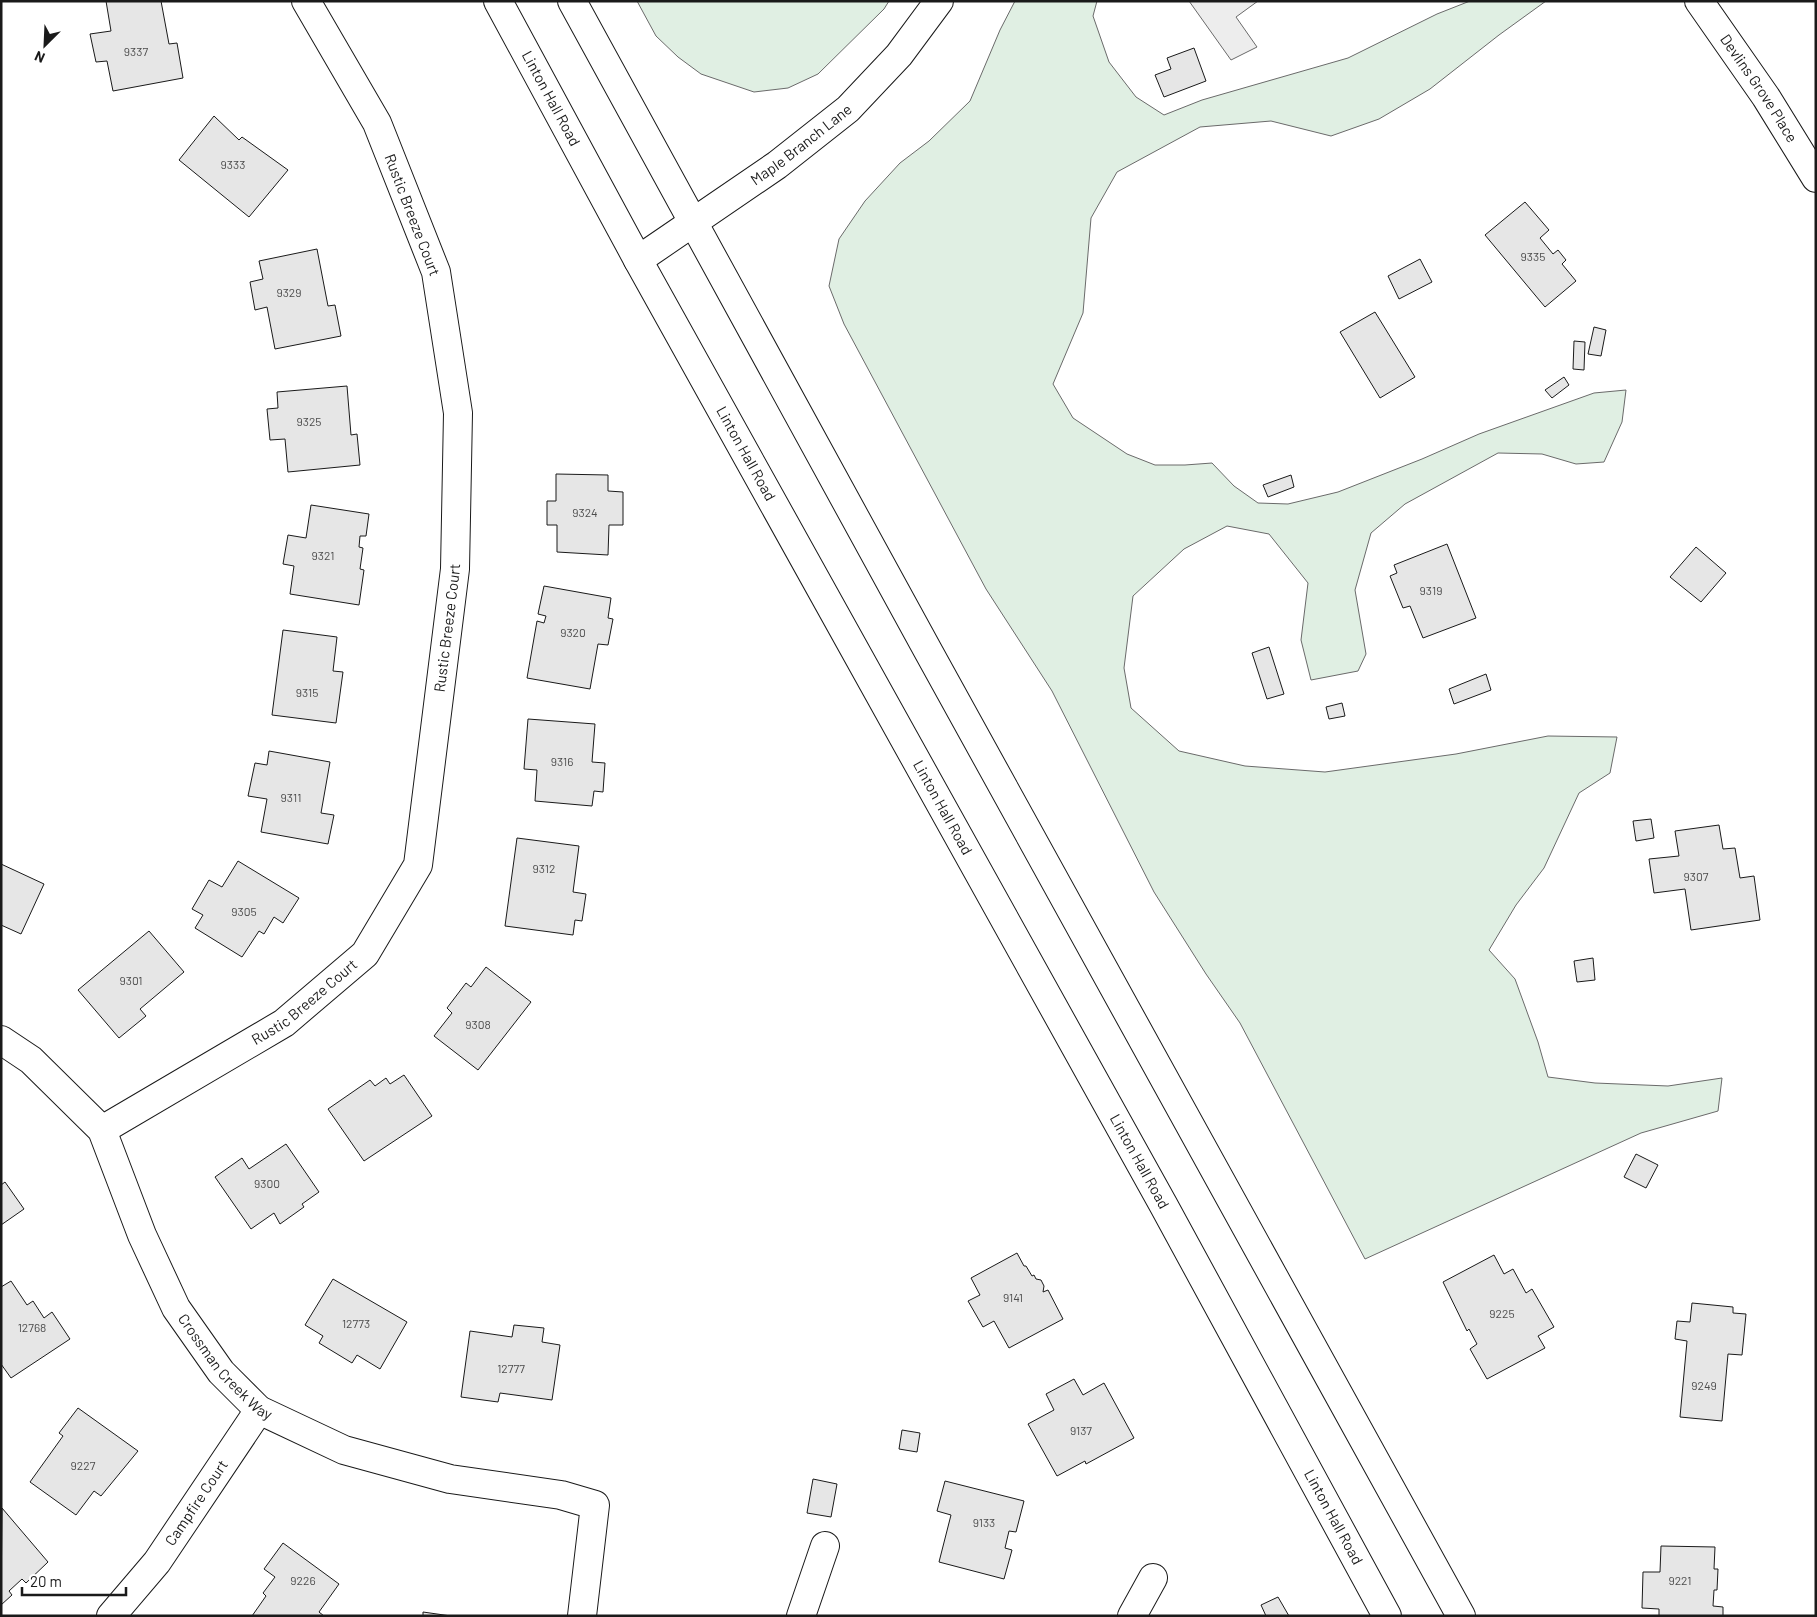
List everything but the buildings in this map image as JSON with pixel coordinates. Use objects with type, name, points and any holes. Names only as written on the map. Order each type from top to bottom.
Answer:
[{"type":"main road","name":"Rustic Breeze Court","points":[[102,1130],[284,1022],[365,954],[418,864],[455,569],[458,413],[436,272],[377,123],[306,1]]},
{"type":"main road","name":"Linton Hall Road","points":[[498,1],[638,260],[1164,1206],[1388,1616]]},
{"type":"main road","points":[[572,1],[1461,1616]]},
{"type":"main road","name":"Maple Branch Lane","points":[[638,260],[777,165],[848,108],[899,55],[940,1]]},
{"type":"main road","name":"Devlins Grove Place","points":[[1699,1],[1766,97],[1816,178]]},
{"type":"main road","name":"Crossman Creek Way","points":[[1,1040],[31,1060],[102,1130],[142,1235],[176,1308],[221,1372],[259,1410],[344,1450],[450,1479],[561,1495],[595,1505],[582,1616]]},
{"type":"main road","name":"Campfire Court","points":[[112,1616],[158,1562],[259,1410]]},
{"type":"main road","points":[[801,1616],[825,1546]]},
{"type":"main road","points":[[1132,1616],[1153,1578]]},
{"type":"green space","points":[[637,1],[889,1],[884,9],[818,74],[788,88],[754,92],[701,74],[678,57],[656,36]]},
{"type":"green space","points":[[1015,1],[1097,1],[1093,16],[1109,62],[1136,97],[1164,115],[1202,100],[1348,58],[1437,14],[1470,1],[1546,1],[1430,89],[1379,119],[1331,136],[1271,121],[1200,127],[1117,172],[1091,218],[1083,313],[1053,384],[1073,418],[1127,454],[1155,465],[1212,463],[1234,486],[1258,503],[1288,504],[1338,492],[1479,434],[1594,393],[1626,390],[1622,422],[1604,462],[1576,464],[1542,454],[1498,453],[1405,504],[1371,533],[1355,590],[1366,654],[1358,671],[1311,680],[1301,640],[1308,583],[1269,534],[1227,526],[1184,549],[1133,596],[1124,668],[1131,708],[1179,751],[1245,766],[1325,772],[1456,754],[1548,736],[1617,737],[1610,773],[1579,793],[1544,868],[1516,905],[1489,950],[1515,979],[1538,1042],[1548,1077],[1595,1083],[1668,1086],[1722,1078],[1718,1111],[1641,1133],[1365,1259],[1240,1023],[1206,974],[1154,892],[1052,691],[986,589],[844,324],[829,286],[839,239],[865,201],[900,163],[929,141],[970,101],[1000,30]]},
{"type":"shaded area","points":[[1189,1],[1258,1],[1236,17],[1257,47],[1231,60]]}]
